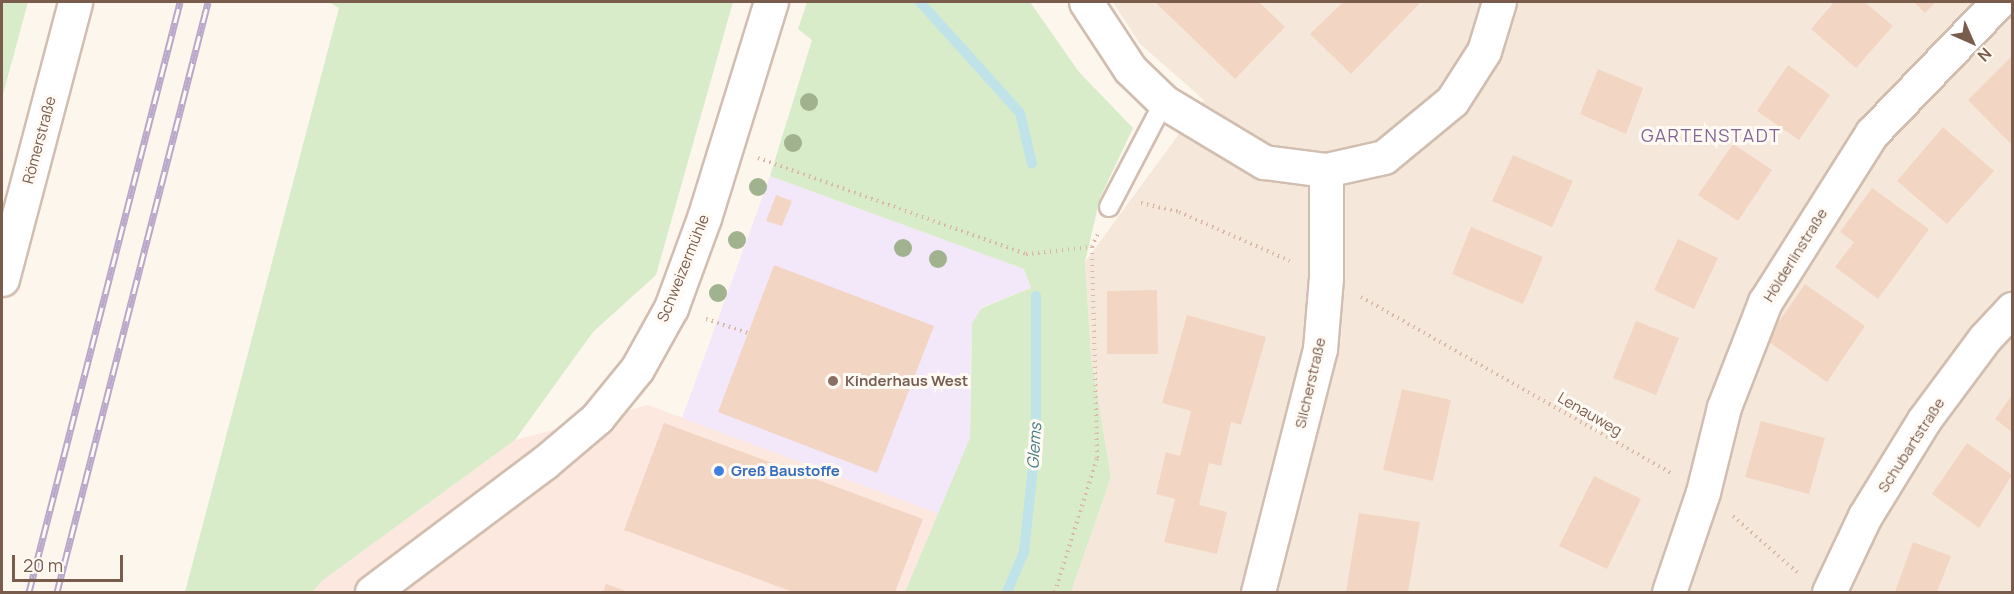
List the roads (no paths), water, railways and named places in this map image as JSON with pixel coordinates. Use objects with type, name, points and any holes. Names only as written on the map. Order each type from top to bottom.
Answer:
[{"type":"street","name":"Römerstraße","points":[[2,279],[75,2]]},
{"type":"street","name":"Schweizermühle","points":[[372,592],[544,463],[597,418],[637,369],[670,308],[726,147],[771,2]]},
{"type":"street","points":[[1086,2],[1130,69],[1164,102],[1264,162],[1326,170],[1384,157],[1452,101],[1484,51],[1499,2]]},
{"type":"street","name":"Hölderlinstraße","points":[[1669,592],[1703,492],[1724,407],[1765,302],[1872,132],[1998,2]]},
{"type":"street","name":"Silcherstraße","points":[[1258,592],[1320,349],[1326,277],[1326,170]]},
{"type":"street","name":"Schubartstraße","points":[[1828,592],[1865,516],[1924,420],[1985,338],[2013,309]]},
{"type":"lane","points":[[1109,207],[1164,102]]},
{"type":"waterway","name":"Glems","points":[[920,2],[1020,113],[1032,164]]},
{"type":"waterway","name":"Glems","points":[[1007,592],[1024,552],[1036,440],[1036,296]]},
{"type":"railway","points":[[29,592],[180,2]]},
{"type":"railway","points":[[57,592],[208,2]]},
{"type":"place","name":"Kinderhaus West","points":[[833,381]]},
{"type":"place","name":"Greß Baustoffe","points":[[719,471]]},
{"type":"district","name":"GARTENSTADT","points":[[1711,135]]}]
